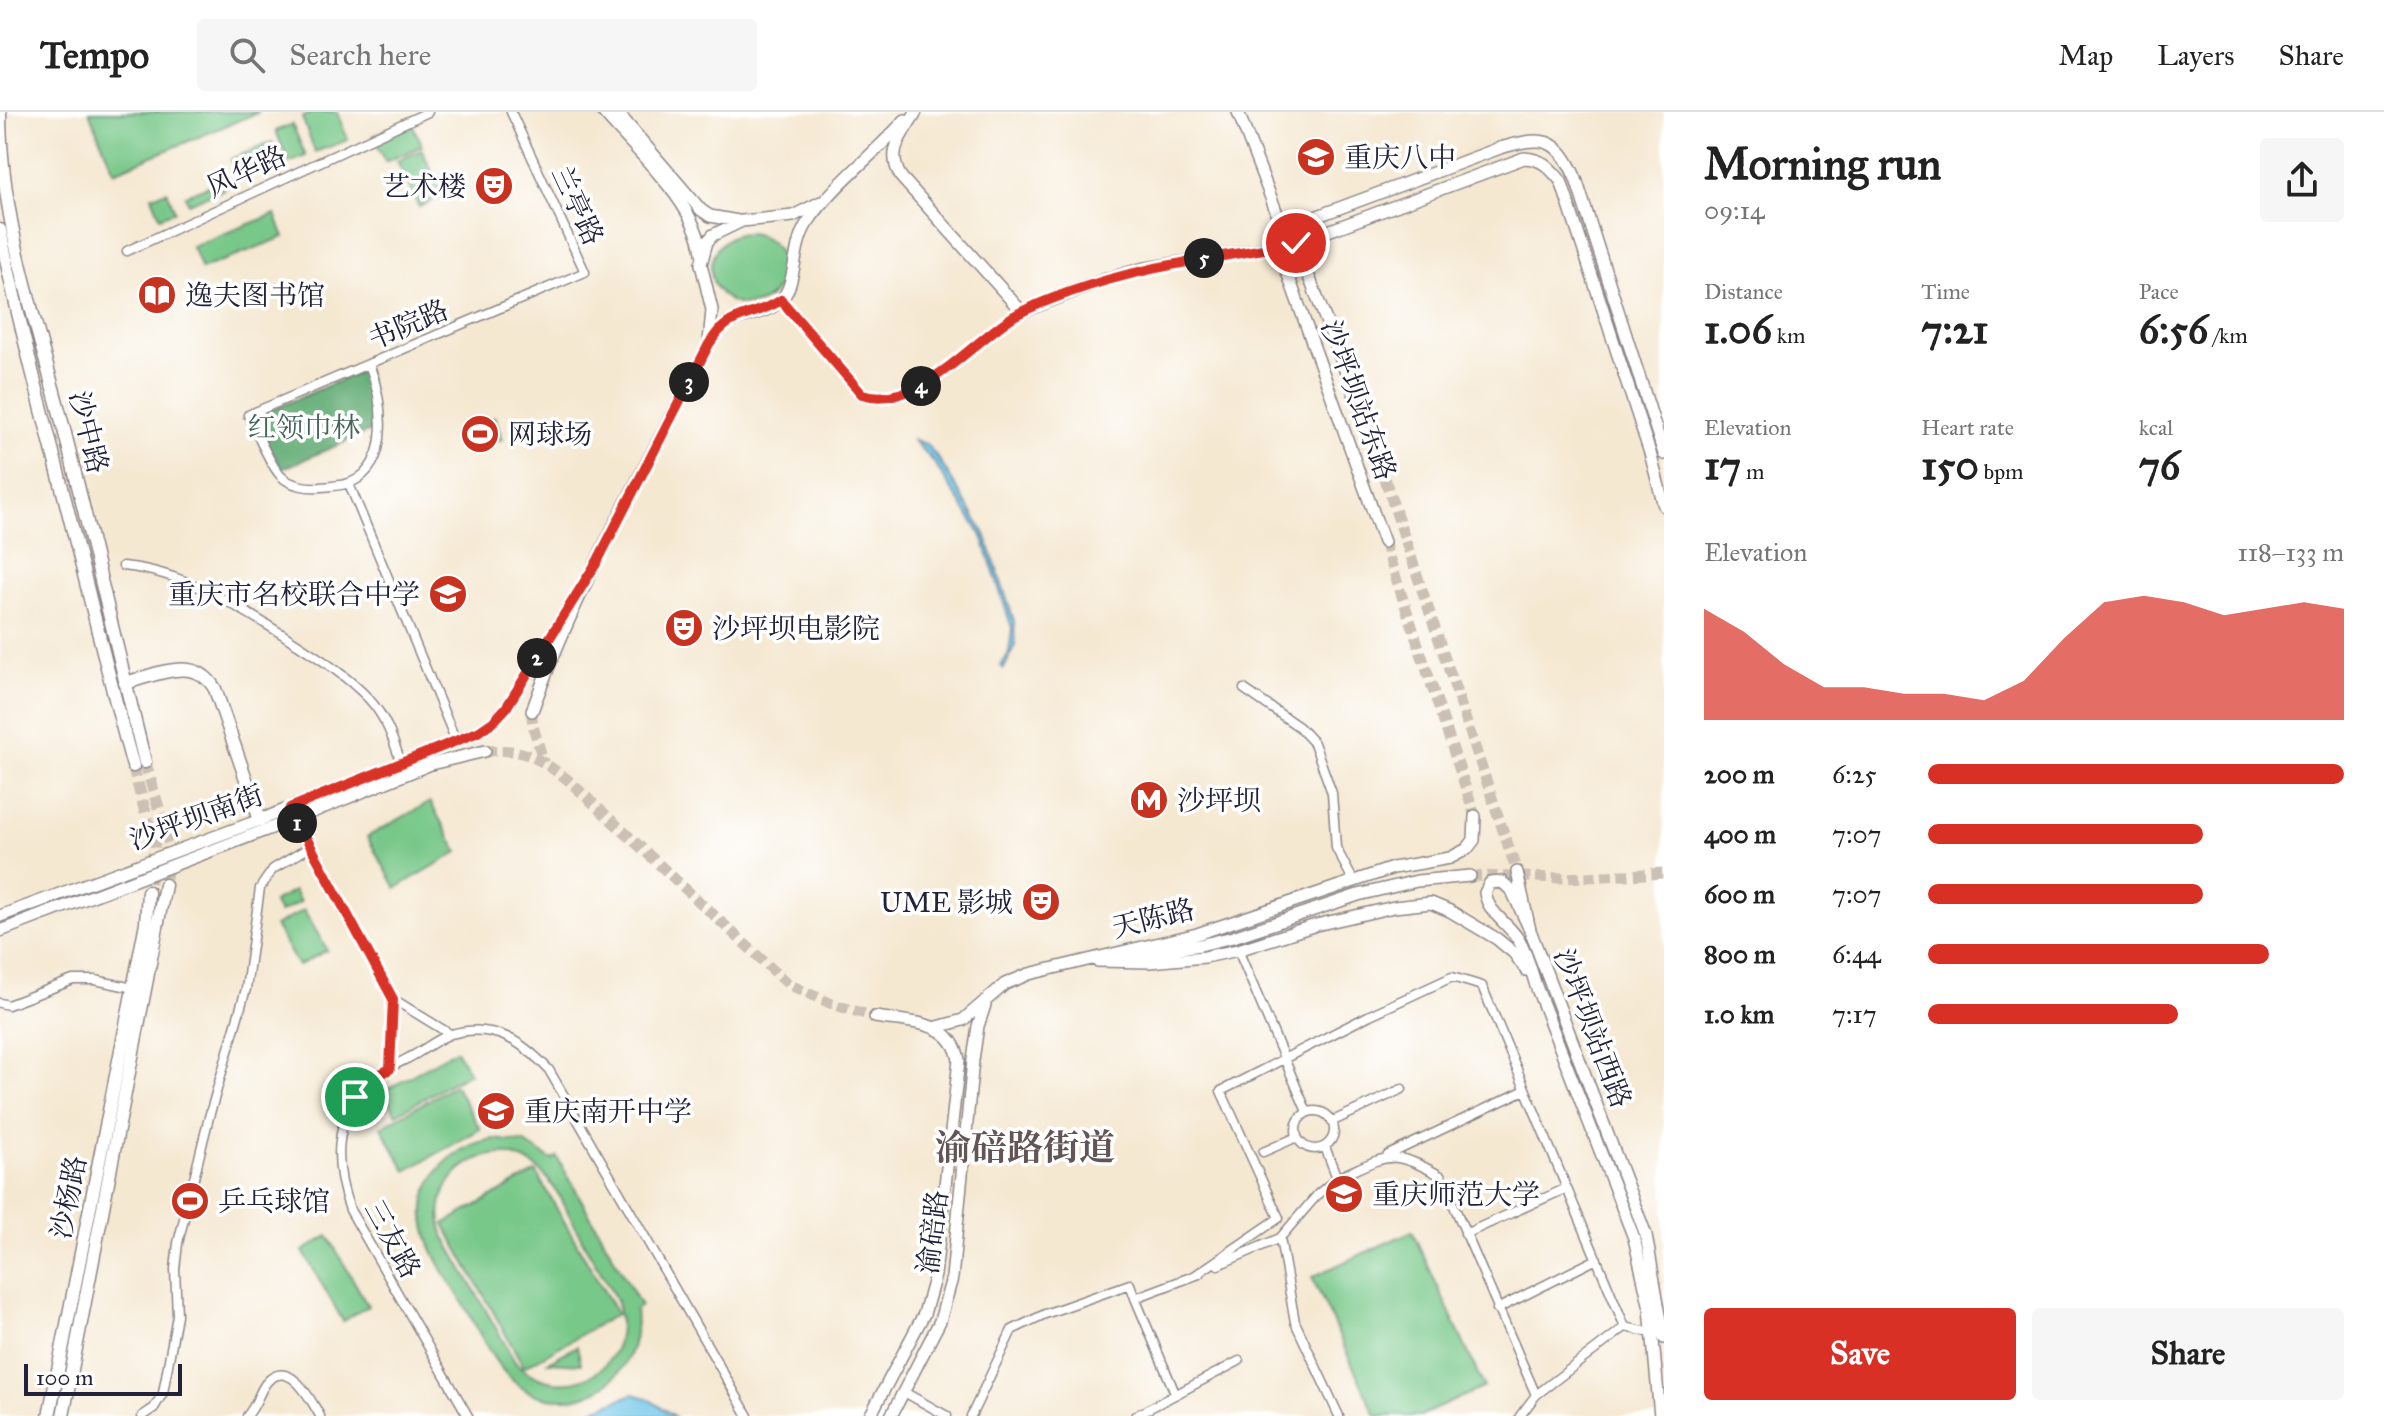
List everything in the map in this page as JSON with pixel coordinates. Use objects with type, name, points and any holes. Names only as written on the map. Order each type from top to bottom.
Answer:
[{"type":"main road","name":"沙中路","points":[[0,112],[0,156],[14,240],[125,683],[139,764],[115,703],[12,292],[0,230]]},
{"type":"main road","points":[[603,112],[683,204],[699,233],[701,274],[712,310],[709,344]]},
{"type":"main road","points":[[617,112],[701,210],[710,216],[742,221],[782,219],[825,200]]},
{"type":"main road","points":[[532,711],[553,654],[597,562],[709,344],[730,322],[763,311],[781,300],[791,281],[797,241],[806,223],[825,200],[915,112]]},
{"type":"main road","points":[[915,112],[897,144],[894,165],[901,177],[1022,312],[1132,272],[1296,243],[1524,158],[1535,158],[1547,164],[1561,181],[1650,453],[1664,506]]},
{"type":"main road","name":"沙坪坝站东路","points":[[1238,112],[1283,229],[1296,243],[1369,432]]},
{"type":"main road","points":[[1278,247],[1283,229],[1500,148],[1526,141],[1546,141],[1560,151],[1576,179],[1664,454]]},
{"type":"main road","points":[[702,254],[713,235],[742,221]]},
{"type":"main road","name":"沙坪坝站东路","points":[[1278,247],[1384,542]]},
{"type":"main road","name":"沙坪坝南街","points":[[0,916],[260,820],[292,814],[401,763],[478,732],[506,708],[597,562]]},
{"type":"main road","points":[[125,683],[181,669],[195,669],[207,675],[215,689],[260,820]]},
{"type":"main road","name":"沙坪坝南街","points":[[0,931],[292,814],[431,764],[485,751]]},
{"type":"main road","name":"天陈路","points":[[934,1028],[963,1020],[1005,984],[1061,965],[1197,934],[1353,880],[1393,868],[1450,858],[1467,849],[1474,840],[1475,816]]},
{"type":"main road","name":"沙坪坝站西路","points":[[1517,872],[1530,930],[1646,1235],[1658,1336],[1660,1416]]},
{"type":"main road","points":[[1061,965],[1200,945],[1313,912],[1358,895],[1417,881],[1470,876]]},
{"type":"main road","points":[[1530,930],[1512,891],[1502,882],[1490,883],[1485,893],[1488,904],[1519,940],[1536,986]]},
{"type":"main road","points":[[139,990],[165,885]]},
{"type":"main road","points":[[139,990],[148,892]]},
{"type":"main road","points":[[1061,965],[1205,957],[1238,950],[1316,925],[1394,907],[1431,903],[1497,939],[1522,962],[1536,986]]},
{"type":"main road","name":"沙坪坝站西路","points":[[1536,986],[1634,1238],[1658,1336]]},
{"type":"main road","name":"沙杨路","points":[[49,1416],[139,990]]},
{"type":"main road","name":"沙杨路","points":[[63,1416],[139,990]]},
{"type":"main road","name":"渝碚路","points":[[891,1416],[940,1321],[952,1278],[978,1026],[984,1006],[991,996]]},
{"type":"main road","points":[[875,1017],[934,1028]]},
{"type":"main road","name":"渝碚路","points":[[870,1416],[924,1314],[935,1275],[959,1060],[956,1045],[942,1031],[934,1028]]},
{"type":"street","name":"风华路","points":[[127,251],[428,112]]},
{"type":"street","name":"兰亭路","points":[[511,112],[585,272]]},
{"type":"street","name":"书院路","points":[[349,484],[306,488],[281,476],[248,415],[585,272]]},
{"type":"street","points":[[781,300],[862,394],[877,398],[922,385],[1022,312]]},
{"type":"street","points":[[369,364],[378,387],[379,443],[376,458],[364,474],[349,484],[456,741]]},
{"type":"street","points":[[123,566],[153,569],[201,587],[310,650],[369,699],[387,723],[401,763]]},
{"type":"street","points":[[1244,689],[1299,727],[1314,743],[1332,793],[1336,848],[1353,880]]},
{"type":"street","points":[[292,814],[393,999],[450,1034]]},
{"type":"street","points":[[142,1416],[154,1408],[163,1393],[177,1315],[175,1269],[178,1243],[209,1117],[246,989],[260,888],[273,869],[310,847]]},
{"type":"street","points":[[1238,950],[1307,1112]]},
{"type":"street","points":[[1194,1276],[1279,1218],[1221,1091],[1452,977],[1482,986],[1625,1327]]},
{"type":"street","points":[[0,1003],[8,1005],[73,980],[95,980],[139,990]]},
{"type":"street","points":[[390,1069],[393,999]]},
{"type":"street","points":[[390,1069],[450,1034],[480,1031],[511,1038],[531,1051],[549,1070],[748,1416]]},
{"type":"street","name":"三友路","points":[[390,1069],[373,1078],[355,1097],[346,1116],[340,1136],[340,1183],[350,1210],[468,1416]]},
{"type":"street","points":[[1333,1121],[1402,1089]]},
{"type":"street","points":[[1135,1298],[1280,1238],[1318,1194],[1337,1178],[1525,1090]]},
{"type":"street","points":[[1317,1110],[1333,1121],[1335,1131],[1325,1147],[1314,1150],[1304,1146],[1297,1137],[1297,1122],[1307,1112],[1317,1110]]},
{"type":"street","points":[[1263,1152],[1297,1137]]},
{"type":"street","points":[[1325,1147],[1337,1178]]},
{"type":"street","points":[[1387,1156],[1416,1162],[1441,1176],[1536,1395]]},
{"type":"street","points":[[1465,1234],[1567,1188]]},
{"type":"street","points":[[1280,1238],[1295,1322],[1339,1416]]},
{"type":"street","points":[[1497,1309],[1597,1259]]},
{"type":"street","points":[[971,1416],[1012,1330],[1045,1314],[1130,1284],[1175,1393]]},
{"type":"street","points":[[1625,1327],[1658,1336]]},
{"type":"street","points":[[1520,1416],[1536,1395],[1625,1327]]},
{"type":"street","points":[[1135,1416],[1239,1361]]},
{"type":"street","points":[[247,1416],[266,1383],[276,1377],[288,1376],[303,1386],[320,1416]]},
{"type":"street","points":[[904,1392],[947,1416]]},
{"type":"green space","points":[[89,112],[259,112],[114,172]]},
{"type":"green space","points":[[316,112],[337,112],[348,140],[315,152],[302,117]]},
{"type":"green space","points":[[410,119],[422,146],[385,162],[373,136]]},
{"type":"green space","points":[[292,124],[306,156],[289,163],[276,131]]},
{"type":"green space","points":[[272,142],[280,162],[239,179],[231,159]]},
{"type":"green space","points":[[422,150],[443,196],[419,207],[397,161]]},
{"type":"green space","points":[[222,181],[225,189],[188,203],[185,195]]},
{"type":"green space","points":[[167,191],[175,211],[160,217],[152,196]]},
{"type":"green space","points":[[275,214],[284,237],[201,269],[192,246]]},
{"type":"green space","points":[[747,233],[773,243],[783,269],[773,295],[747,305],[721,295],[711,269],[721,243]]},
{"type":"green space","name":"红领巾林","points":[[366,369],[373,406],[370,431],[282,469],[253,418]]},
{"type":"green space","name":"网球场","points":[[495,417],[502,439],[466,451],[458,429]]},
{"type":"green space","points":[[430,802],[458,852],[396,888],[367,837]]},
{"type":"green space","points":[[294,891],[300,902],[279,913],[273,902]]},
{"type":"green space","points":[[304,910],[327,950],[298,966],[275,926]]},
{"type":"green space","points":[[456,1050],[469,1073],[396,1114],[383,1092]]},
{"type":"green space","points":[[455,1085],[480,1129],[406,1171],[381,1127]]},
{"type":"green space","points":[[493,1139],[525,1143],[552,1160],[557,1157],[641,1306],[635,1310],[634,1340],[628,1358],[610,1381],[593,1392],[559,1399],[525,1390],[512,1380],[490,1353],[442,1270],[426,1230],[426,1197],[439,1170],[462,1150]],"holes":[[[506,1154],[535,1167],[553,1186],[617,1303],[620,1322],[618,1342],[610,1359],[598,1371],[583,1379],[548,1381],[531,1374],[515,1362],[443,1234],[441,1203],[453,1178],[475,1160]]]},
{"type":"green space","points":[[536,1172],[617,1314],[524,1367],[444,1224]]},
{"type":"green space","points":[[1412,1231],[1484,1387],[1420,1416],[1376,1416],[1312,1277]]},
{"type":"green space","points":[[328,1236],[368,1306],[343,1321],[303,1251]]},
{"type":"green space","points":[[577,1346],[581,1364],[548,1362]]},
{"type":"water","points":[[912,439],[926,444],[938,458],[985,534],[1014,621],[1015,645],[1004,669],[1001,666],[1009,653],[1012,628],[982,536],[933,461]]},
{"type":"water","points":[[633,1394],[647,1398],[674,1416],[577,1416]]},
{"type":"tunnel","points":[[1369,432],[1517,872]]},
{"type":"tunnel","points":[[1384,542],[1475,816]]},
{"type":"tunnel","points":[[532,711],[543,762]]},
{"type":"tunnel","points":[[485,751],[520,752],[546,764],[567,779],[788,984],[832,1004],[875,1017]]},
{"type":"tunnel","points":[[145,762],[169,843],[165,885]]},
{"type":"tunnel","points":[[133,766],[154,845],[148,892]]},
{"type":"tunnel","points":[[1470,876],[1566,878],[1664,873]]},
{"type":"place","name":"重庆八中","points":[[1316,157]]},
{"type":"place","name":"艺术楼","points":[[494,186]]},
{"type":"place","name":"逸夫图书馆","points":[[157,295]]},
{"type":"place","name":"网球场","points":[[480,434]]},
{"type":"place","name":"重庆市名校联合中学","points":[[448,594]]},
{"type":"place","name":"沙坪坝电影院","points":[[684,628]]},
{"type":"place","name":"沙坪坝","points":[[1149,800]]},
{"type":"place","name":"UME 影城","points":[[1041,902]]},
{"type":"place","name":"重庆南开中学","points":[[496,1111]]},
{"type":"place","name":"重庆师范大学","points":[[1344,1194]]},
{"type":"place","name":"乒乓球馆","points":[[190,1201]]},
{"type":"district","name":"渝碚路街道","points":[[1025,1147]]},
{"type":"route","points":[[355,1097],[373,1078],[390,1069],[393,999],[290,808],[478,732],[506,708],[597,562],[709,344],[721,328],[772,307],[781,300],[862,394],[877,398],[922,385],[1022,312],[1106,279],[1161,265],[1296,243]]}]
